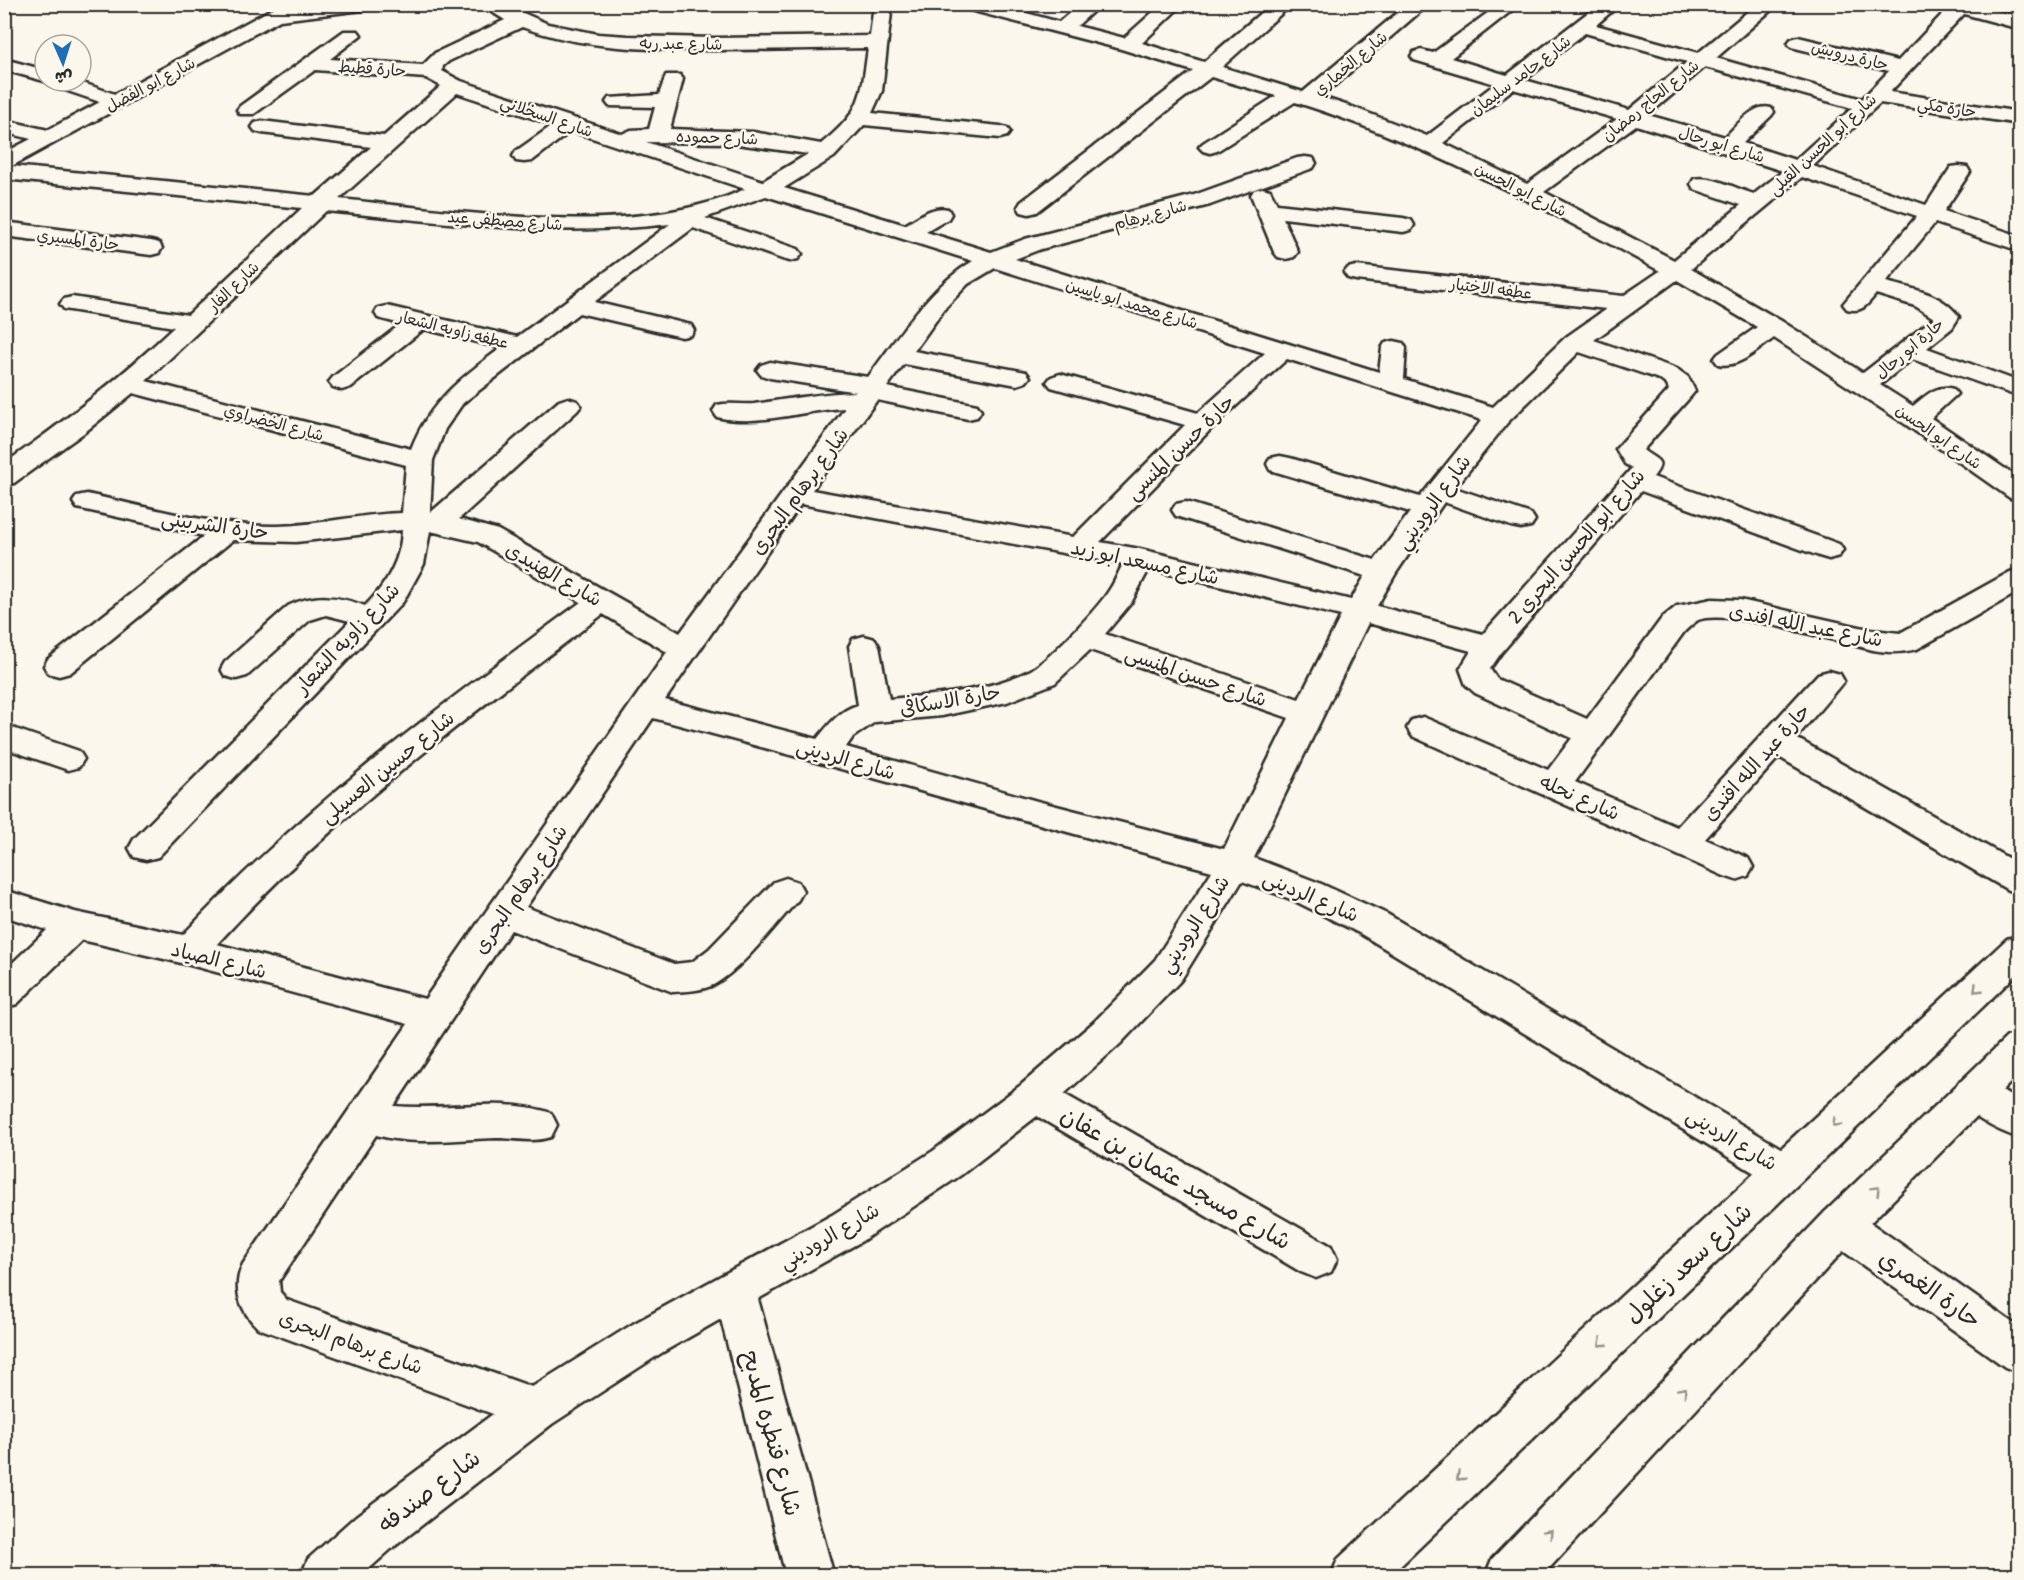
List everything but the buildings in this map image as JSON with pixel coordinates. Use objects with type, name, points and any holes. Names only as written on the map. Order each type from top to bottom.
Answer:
[{"type":"street","name":"شارع ابو الفضل","points":[[4,162],[296,4]]},
{"type":"street","points":[[276,15],[363,4]]},
{"type":"street","name":"شارع عبد ربه","points":[[488,4],[543,28],[583,37],[627,42],[761,44],[879,42]]},
{"type":"street","name":"شارع مصطفى عيد","points":[[4,172],[320,204],[559,225],[694,217],[766,189],[800,170],[826,152],[860,118],[872,96],[883,4]]},
{"type":"street","name":"شارع ابو الحسن","points":[[969,4],[1128,45],[1300,97],[1429,144],[1676,270],[1774,327],[1914,418],[2019,492]]},
{"type":"street","points":[[1063,28],[1092,4]]},
{"type":"street","points":[[1128,45],[1174,4]]},
{"type":"street","points":[[1029,207],[1207,70],[1283,4]]},
{"type":"street","name":"شارع الخماري","points":[[1210,147],[1300,97],[1420,4]]},
{"type":"street","name":"شارع ابو رحال","points":[[1503,4],[1503,11],[1428,58],[1729,145],[2019,244]]},
{"type":"street","name":"شارع حامد سليمان","points":[[1429,144],[1611,4]]},
{"type":"street","name":"شارع الحاج رمضان","points":[[1529,193],[1632,117],[1769,4]]},
{"type":"street","points":[[1954,6],[2019,23]]},
{"type":"street","name":"شارع ابو الحسن القبلى","points":[[1676,270],[1798,169],[1870,101],[1902,68],[1954,6]]},
{"type":"street","points":[[432,72],[433,64],[442,57],[521,20]]},
{"type":"street","points":[[761,44],[769,26]]},
{"type":"street","name":"حارة مكي","points":[[1584,27],[1701,60],[1870,101],[2019,118]]},
{"type":"street","name":"حارة قطيط","points":[[247,110],[351,35]]},
{"type":"street","name":"حارة درويش","points":[[1798,43],[1902,68]]},
{"type":"street","points":[[7,64],[33,73]]},
{"type":"street","name":"حارة قطيط","points":[[312,64],[432,72]]},
{"type":"street","name":"شارع السخلاني","points":[[432,72],[438,78],[454,85],[766,189]]},
{"type":"street","points":[[658,135],[673,79]]},
{"type":"street","name":"شارع الفار","points":[[4,477],[76,426],[128,384],[320,204],[454,85]]},
{"type":"street","points":[[495,99],[521,85]]},
{"type":"street","points":[[93,93],[117,101]]},
{"type":"street","points":[[616,102],[666,101]]},
{"type":"street","points":[[1729,145],[1764,112]]},
{"type":"street","points":[[860,118],[1000,132]]},
{"type":"street","points":[[524,156],[568,123]]},
{"type":"street","points":[[4,126],[51,137]]},
{"type":"street","points":[[262,127],[388,143]]},
{"type":"street","name":"شارع حموده","points":[[607,136],[715,135],[760,138],[795,143],[826,152]]},
{"type":"street","name":"شارع برهام","points":[[993,259],[1033,244],[1202,200],[1305,163]]},
{"type":"street","points":[[1855,304],[1929,215],[1959,172]]},
{"type":"street","points":[[1257,182],[1286,252]]},
{"type":"street","points":[[1702,184],[1757,202]]},
{"type":"street","name":"شارع محمد ابو ياسين","points":[[766,189],[1498,417]]},
{"type":"street","points":[[1269,210],[1403,225]]},
{"type":"street","points":[[908,233],[940,214]]},
{"type":"street","points":[[694,217],[790,254]]},
{"type":"street","name":"شارع زاويه الشعار","points":[[146,848],[393,594],[410,564],[417,533],[426,522],[420,460],[432,428],[454,398],[520,345],[694,217]]},
{"type":"street","name":"حارة المسيري","points":[[4,230],[151,249]]},
{"type":"street","name":"شارع برهام البحرى","points":[[536,1408],[273,1314],[262,1305],[258,1295],[258,1277],[503,912],[795,495],[937,303],[960,279],[993,259]]},
{"type":"street","name":"شارع الروديني","points":[[536,1408],[648,1338],[847,1228],[937,1170],[1035,1096],[1107,1033],[1168,970],[1234,864],[1359,611],[1382,572],[1432,499],[1498,417],[1575,342],[1676,270]]},
{"type":"street","name":"عطفه الاختيار","points":[[1356,273],[1626,304]]},
{"type":"street","name":"حارة ابو رحال","points":[[1864,385],[1910,350],[1947,317],[1942,309],[1930,303],[1873,285]]},
{"type":"street","points":[[72,304],[193,323]]},
{"type":"street","points":[[574,305],[682,330]]},
{"type":"street","name":"عطفه زاويه الشعار","points":[[387,313],[520,345]]},
{"type":"street","points":[[342,382],[419,321]]},
{"type":"street","points":[[1727,359],[1774,327]]},
{"type":"street","name":"شارع ابو الحسن البحرى 2","points":[[1575,342],[1668,374],[1679,382],[1682,392],[1629,449],[1630,454],[1647,466],[1490,646],[1475,669],[1477,678],[1486,687],[1592,734]]},
{"type":"street","points":[[1391,383],[1394,348]]},
{"type":"street","name":"حارة حسن المنسى","points":[[1079,547],[1203,422],[1283,350]]},
{"type":"street","points":[[1910,350],[2018,390]]},
{"type":"street","points":[[897,355],[1017,377]]},
{"type":"street","points":[[770,370],[968,411]]},
{"type":"street","points":[[1060,382],[1203,422]]},
{"type":"street","name":"شارع الخضراوي","points":[[128,384],[420,460]]},
{"type":"street","points":[[726,411],[777,410],[870,392]]},
{"type":"street","points":[[1914,418],[1944,394]]},
{"type":"street","points":[[426,522],[568,406]]},
{"type":"street","points":[[1280,464],[1521,520]]},
{"type":"street","points":[[1635,480],[1829,550]]},
{"type":"street","name":"شارع مسعد ابو زيد","points":[[795,495],[1140,558],[1359,611],[1490,646]]},
{"type":"street","name":"حارة الشربينى","points":[[87,502],[227,531],[258,534],[293,534],[426,522]]},
{"type":"street","points":[[1186,510],[1382,572]]},
{"type":"street","name":"شارع الهنيدى","points":[[426,522],[488,536],[685,649]]},
{"type":"street","points":[[59,666],[227,531]]},
{"type":"street","name":"حارة الاسكافى","points":[[825,752],[842,729],[861,715],[875,711],[942,705],[996,695],[1044,676],[1085,638],[1121,596],[1140,558]]},
{"type":"street","name":"شارع عبد الله افندى","points":[[1554,786],[1673,625],[1688,613],[1712,608],[1740,609],[1873,640],[1890,643],[1906,642],[2019,578]]},
{"type":"street","name":"شارع حسين العسيلى","points":[[190,951],[266,870],[343,801],[417,739],[600,601]]},
{"type":"street","points":[[236,669],[299,613],[310,607],[323,604],[335,606],[370,618]]},
{"type":"street","name":"شارع حسن المنسى","points":[[1085,638],[1307,713]]},
{"type":"street","points":[[864,646],[875,711]]},
{"type":"street","name":"حارة عبد الله افندى","points":[[1682,843],[1829,681]]},
{"type":"street","name":"شارع الردينى","points":[[646,706],[825,752],[1037,813],[1234,864],[1305,891],[1374,924],[1785,1171]]},
{"type":"street","name":"شارع نحله","points":[[1423,728],[1736,867]]},
{"type":"street","points":[[4,736],[68,759]]},
{"type":"street","points":[[1775,740],[2019,880]]},
{"type":"street","points":[[503,912],[673,978],[701,975],[722,959],[786,891]]},
{"type":"street","name":"شارع الصياد","points":[[4,903],[75,925],[190,951],[433,1016]]},
{"type":"street","points":[[4,994],[75,925]]},
{"type":"street","name":"شارع سعد زغلول","points":[[1355,1575],[2019,949]]},
{"type":"street","points":[[1509,1575],[1840,1225],[2019,1048]]},
{"type":"street","points":[[1973,1092],[2019,1122]]},
{"type":"street","name":"شارع مسجد عثمان بن عفان","points":[[1035,1096],[1316,1259]]},
{"type":"street","points":[[367,1116],[394,1123],[504,1121],[537,1125]]},
{"type":"street","name":"حارة الغمري","points":[[1840,1225],[2019,1353]]},
{"type":"street","name":"شارع قنطره المدبح","points":[[735,1290],[810,1575]]},
{"type":"street","name":"شارع صندفه","points":[[325,1575],[373,1533],[536,1408]]}]
